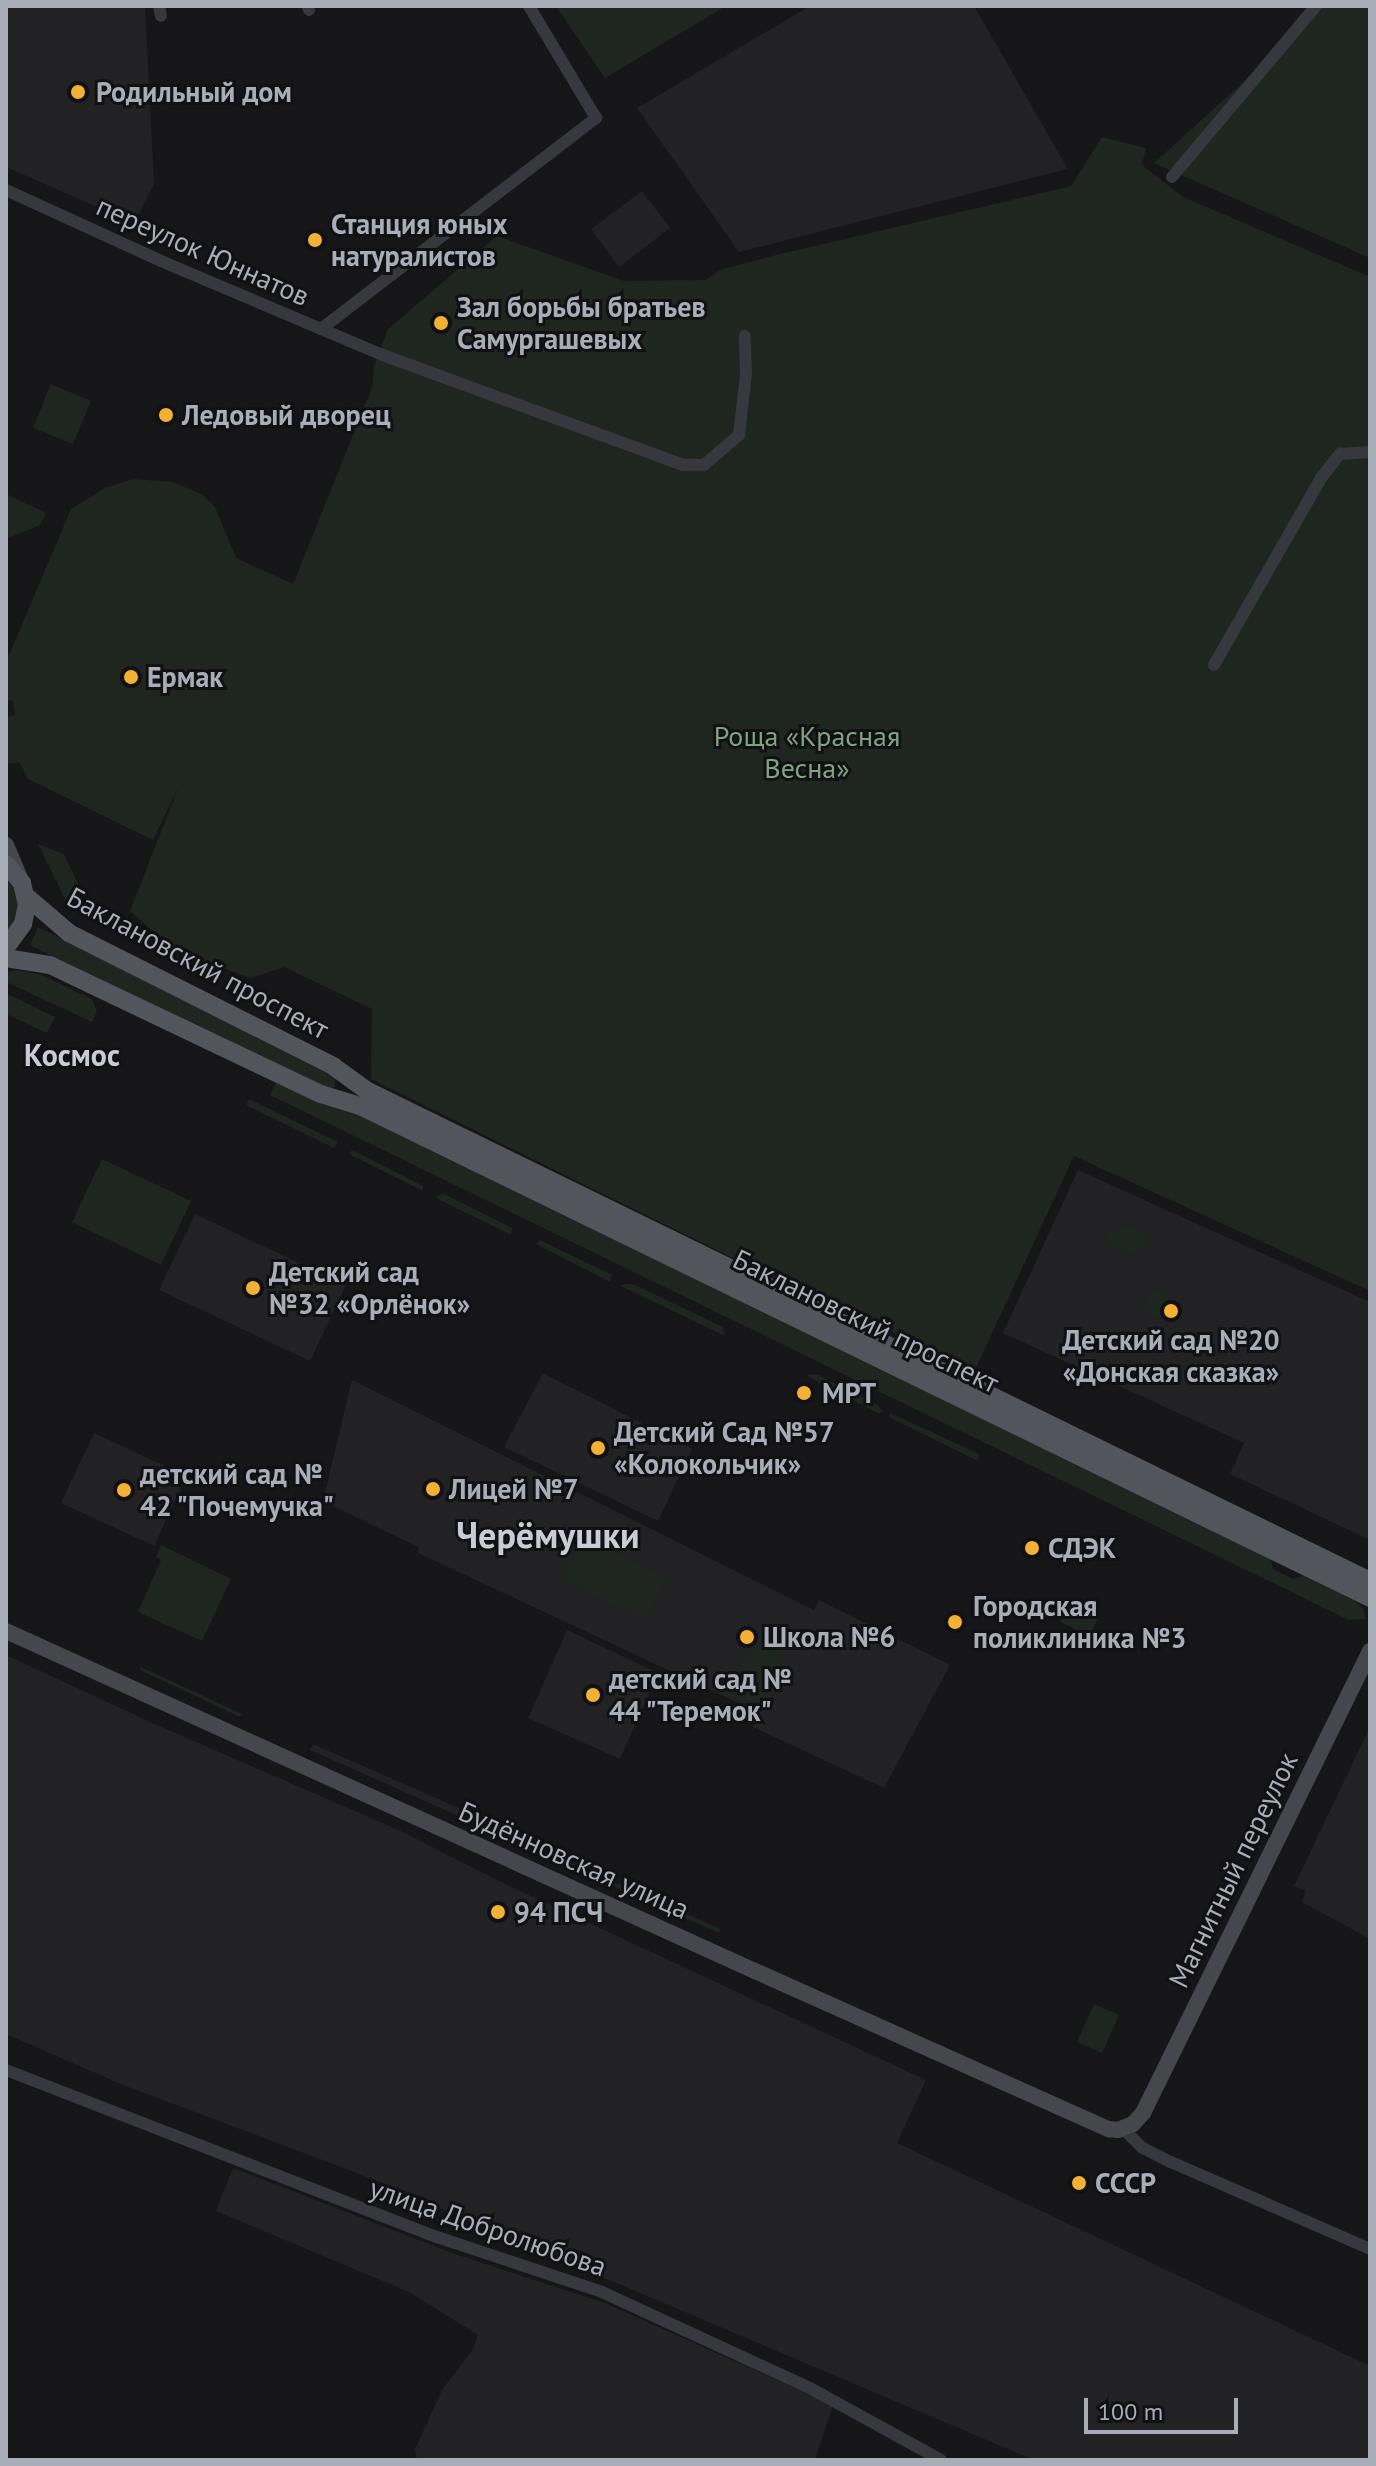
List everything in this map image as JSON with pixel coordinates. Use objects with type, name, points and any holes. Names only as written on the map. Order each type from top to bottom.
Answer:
[{"type":"main road","points":[[6,845],[24,889],[23,924],[6,947]]},
{"type":"main road","name":"Баклановский проспект","points":[[6,864],[24,889],[69,933],[346,1076],[366,1090],[1370,1581]]},
{"type":"main road","name":"Баклановский проспект","points":[[6,958],[50,965],[309,1088],[337,1098],[1370,1598]]},
{"type":"main road","name":"Будённовская улица","points":[[6,1631],[1109,2129],[1123,2129]]},
{"type":"main road","name":"Магнитный переулок","points":[[1123,2129],[1143,2113],[1370,1651]]},
{"type":"street","points":[[321,329],[596,118],[529,6]]},
{"type":"street","points":[[1172,177],[1316,6]]},
{"type":"street","name":"переулок Юннатов","points":[[6,190],[321,329],[377,360],[683,465],[704,465],[739,435],[746,374],[745,336]]},
{"type":"street","points":[[1214,665],[1321,478],[1340,454],[1370,452]]},
{"type":"street","name":"Баклановский проспект","points":[[337,1098],[346,1076]]},
{"type":"street","name":"улица Добролюбова","points":[[6,2070],[437,2237],[602,2292],[810,2388],[941,2460]]},
{"type":"street","name":"Будённовская улица","points":[[1123,2129],[1143,2148],[1171,2162],[1370,2249]]},
{"type":"shaded area","name":"Родильный дом","points":[[6,6],[145,6],[154,184],[134,223],[6,167]]},
{"type":"shaded area","points":[[810,6],[974,6],[1068,169],[739,252],[637,108]]},
{"type":"shaded area","points":[[642,191],[670,228],[619,267],[591,229]]},
{"type":"shaded area","name":"Детский сад №20 «Донская сказка»","points":[[1078,1170],[1370,1302],[1370,1540],[1230,1474],[1244,1443],[1003,1333]]},
{"type":"shaded area","name":"Детский сад №32 «Орлёнок»","points":[[195,1214],[346,1285],[310,1361],[159,1290]]},
{"type":"shaded area","name":"Детский Сад №57 «Колокольчик»","points":[[543,1373],[692,1449],[658,1521],[504,1447]]},
{"type":"shaded area","name":"Школа №6","points":[[352,1380],[814,1610],[819,1600],[950,1665],[884,1788],[753,1727],[760,1713],[418,1553],[418,1547],[323,1501]]},
{"type":"shaded area","name":"детский сад № 42 \"Почемучка\"","points":[[94,1433],[186,1476],[154,1546],[61,1503]]},
{"type":"shaded area","name":"детский сад № 44 \"Теремок\"","points":[[567,1630],[658,1673],[620,1759],[528,1718]]},
{"type":"shaded area","points":[[6,1655],[157,1725],[401,1831],[499,1881],[926,2080],[897,2143],[1370,2366],[1370,2460],[1034,2460],[362,2175],[123,2085],[6,2034]]},
{"type":"shaded area","points":[[1370,1727],[1370,1939],[1302,1902],[1306,1891],[1294,1886]]},
{"type":"shaded area","points":[[313,1744],[475,1815],[472,1822],[310,1750]]},
{"type":"shaded area","points":[[233,2168],[452,2253],[605,2303],[833,2405],[815,2460],[417,2460],[415,2449],[443,2388],[472,2351],[478,2335],[409,2292],[216,2211]]},
{"type":"green space","points":[[556,6],[726,6],[605,78]]},
{"type":"green space","points":[[1315,6],[1370,6],[1370,258],[1154,163],[1275,53]]},
{"type":"green space","name":"Роща «Красная Весна»","points":[[1102,137],[1146,148],[1142,165],[1183,197],[1370,277],[1370,1291],[1074,1156],[975,1370],[755,1269],[371,1079],[372,1009],[284,967],[251,978],[175,951],[130,911],[179,786],[153,840],[28,779],[20,763],[8,763],[6,717],[15,715],[13,700],[6,701],[6,654],[10,653],[71,509],[105,488],[133,479],[173,482],[203,495],[215,507],[236,558],[293,584],[372,388],[374,366],[388,329],[497,236],[624,281],[706,280],[720,270],[772,256],[1071,186]]},
{"type":"green space","points":[[51,384],[91,401],[73,444],[33,428]]},
{"type":"green space","points":[[6,494],[46,513],[40,525],[6,539]]},
{"type":"green space","points":[[38,844],[64,854],[93,917],[67,903]]},
{"type":"green space","points":[[6,872],[17,888],[20,913],[6,941]]},
{"type":"green space","points":[[38,927],[335,1074],[335,1087],[331,1089],[253,1056],[30,945]]},
{"type":"green space","points":[[16,970],[39,974],[92,999],[97,1011],[92,1022],[6,982],[6,972]]},
{"type":"green space","points":[[7,994],[55,1017],[47,1033],[6,1014]]},
{"type":"green space","points":[[277,1080],[353,1111],[1271,1559],[1273,1569],[1293,1579],[1304,1576],[1355,1601],[1364,1610],[1365,1619],[1349,1620],[270,1095]]},
{"type":"green space","points":[[249,1099],[338,1142],[334,1148],[246,1105]]},
{"type":"green space","points":[[352,1150],[423,1186],[423,1191],[349,1154]]},
{"type":"green space","points":[[102,1159],[191,1201],[161,1265],[72,1222]]},
{"type":"green space","points":[[442,1193],[512,1228],[511,1235],[436,1198]]},
{"type":"green space","points":[[1121,1227],[1149,1231],[1138,1256],[1104,1242],[1107,1232]]},
{"type":"green space","points":[[540,1240],[612,1275],[610,1282],[536,1244]]},
{"type":"green space","points":[[633,1284],[723,1327],[725,1336],[621,1286]]},
{"type":"green space","points":[[1152,1288],[1179,1299],[1171,1316],[1157,1319],[1142,1313]]},
{"type":"green space","points":[[818,1375],[879,1406],[882,1411],[879,1414],[807,1376]]},
{"type":"green space","points":[[890,1413],[979,1454],[978,1461],[889,1417]]},
{"type":"green space","points":[[583,1537],[665,1578],[645,1620],[562,1579]]},
{"type":"green space","points":[[161,1545],[231,1579],[202,1641],[138,1612],[161,1560],[156,1557]]},
{"type":"green space","points":[[1070,1600],[1100,1613],[1090,1636],[1060,1622]]},
{"type":"green space","points":[[759,1629],[787,1642],[758,1705],[730,1692]]},
{"type":"green space","points":[[141,1667],[242,1714],[240,1717],[140,1670]]},
{"type":"green space","points":[[562,1859],[721,1929],[719,1933],[560,1862]]},
{"type":"green space","points":[[1094,2004],[1119,2015],[1102,2053],[1077,2042]]},
{"type":"place","name":"Родильный дом","points":[[78,92]]},
{"type":"place","name":"Станция юных натуралистов","points":[[315,240]]},
{"type":"place","name":"Зал борьбы братьев Самургашевых","points":[[441,323]]},
{"type":"place","name":"Ледовый дворец","points":[[166,415]]},
{"type":"place","name":"Ермак","points":[[131,677]]},
{"type":"place","name":"Детский сад №32 «Орлёнок»","points":[[253,1288]]},
{"type":"place","name":"Детский сад №20 «Донская сказка»","points":[[1171,1311]]},
{"type":"place","name":"МРТ","points":[[804,1393]]},
{"type":"place","name":"Детский Сад №57 «Колокольчик»","points":[[598,1448]]},
{"type":"place","name":"Лицей №7","points":[[433,1489]]},
{"type":"place","name":"детский сад № 42 \"Почемучка\"","points":[[124,1490]]},
{"type":"place","name":"СДЭК","points":[[1032,1548]]},
{"type":"place","name":"Городская поликлиника №3","points":[[955,1622]]},
{"type":"place","name":"Школа №6","points":[[747,1637]]},
{"type":"place","name":"детский сад № 44 \"Теремок\"","points":[[593,1695]]},
{"type":"place","name":"94 ПСЧ","points":[[498,1912]]},
{"type":"place","name":"СССР","points":[[1079,2183]]},
{"type":"district","name":"Космос","points":[[72,1055]]},
{"type":"district","name":"Черёмушки","points":[[548,1535]]}]
